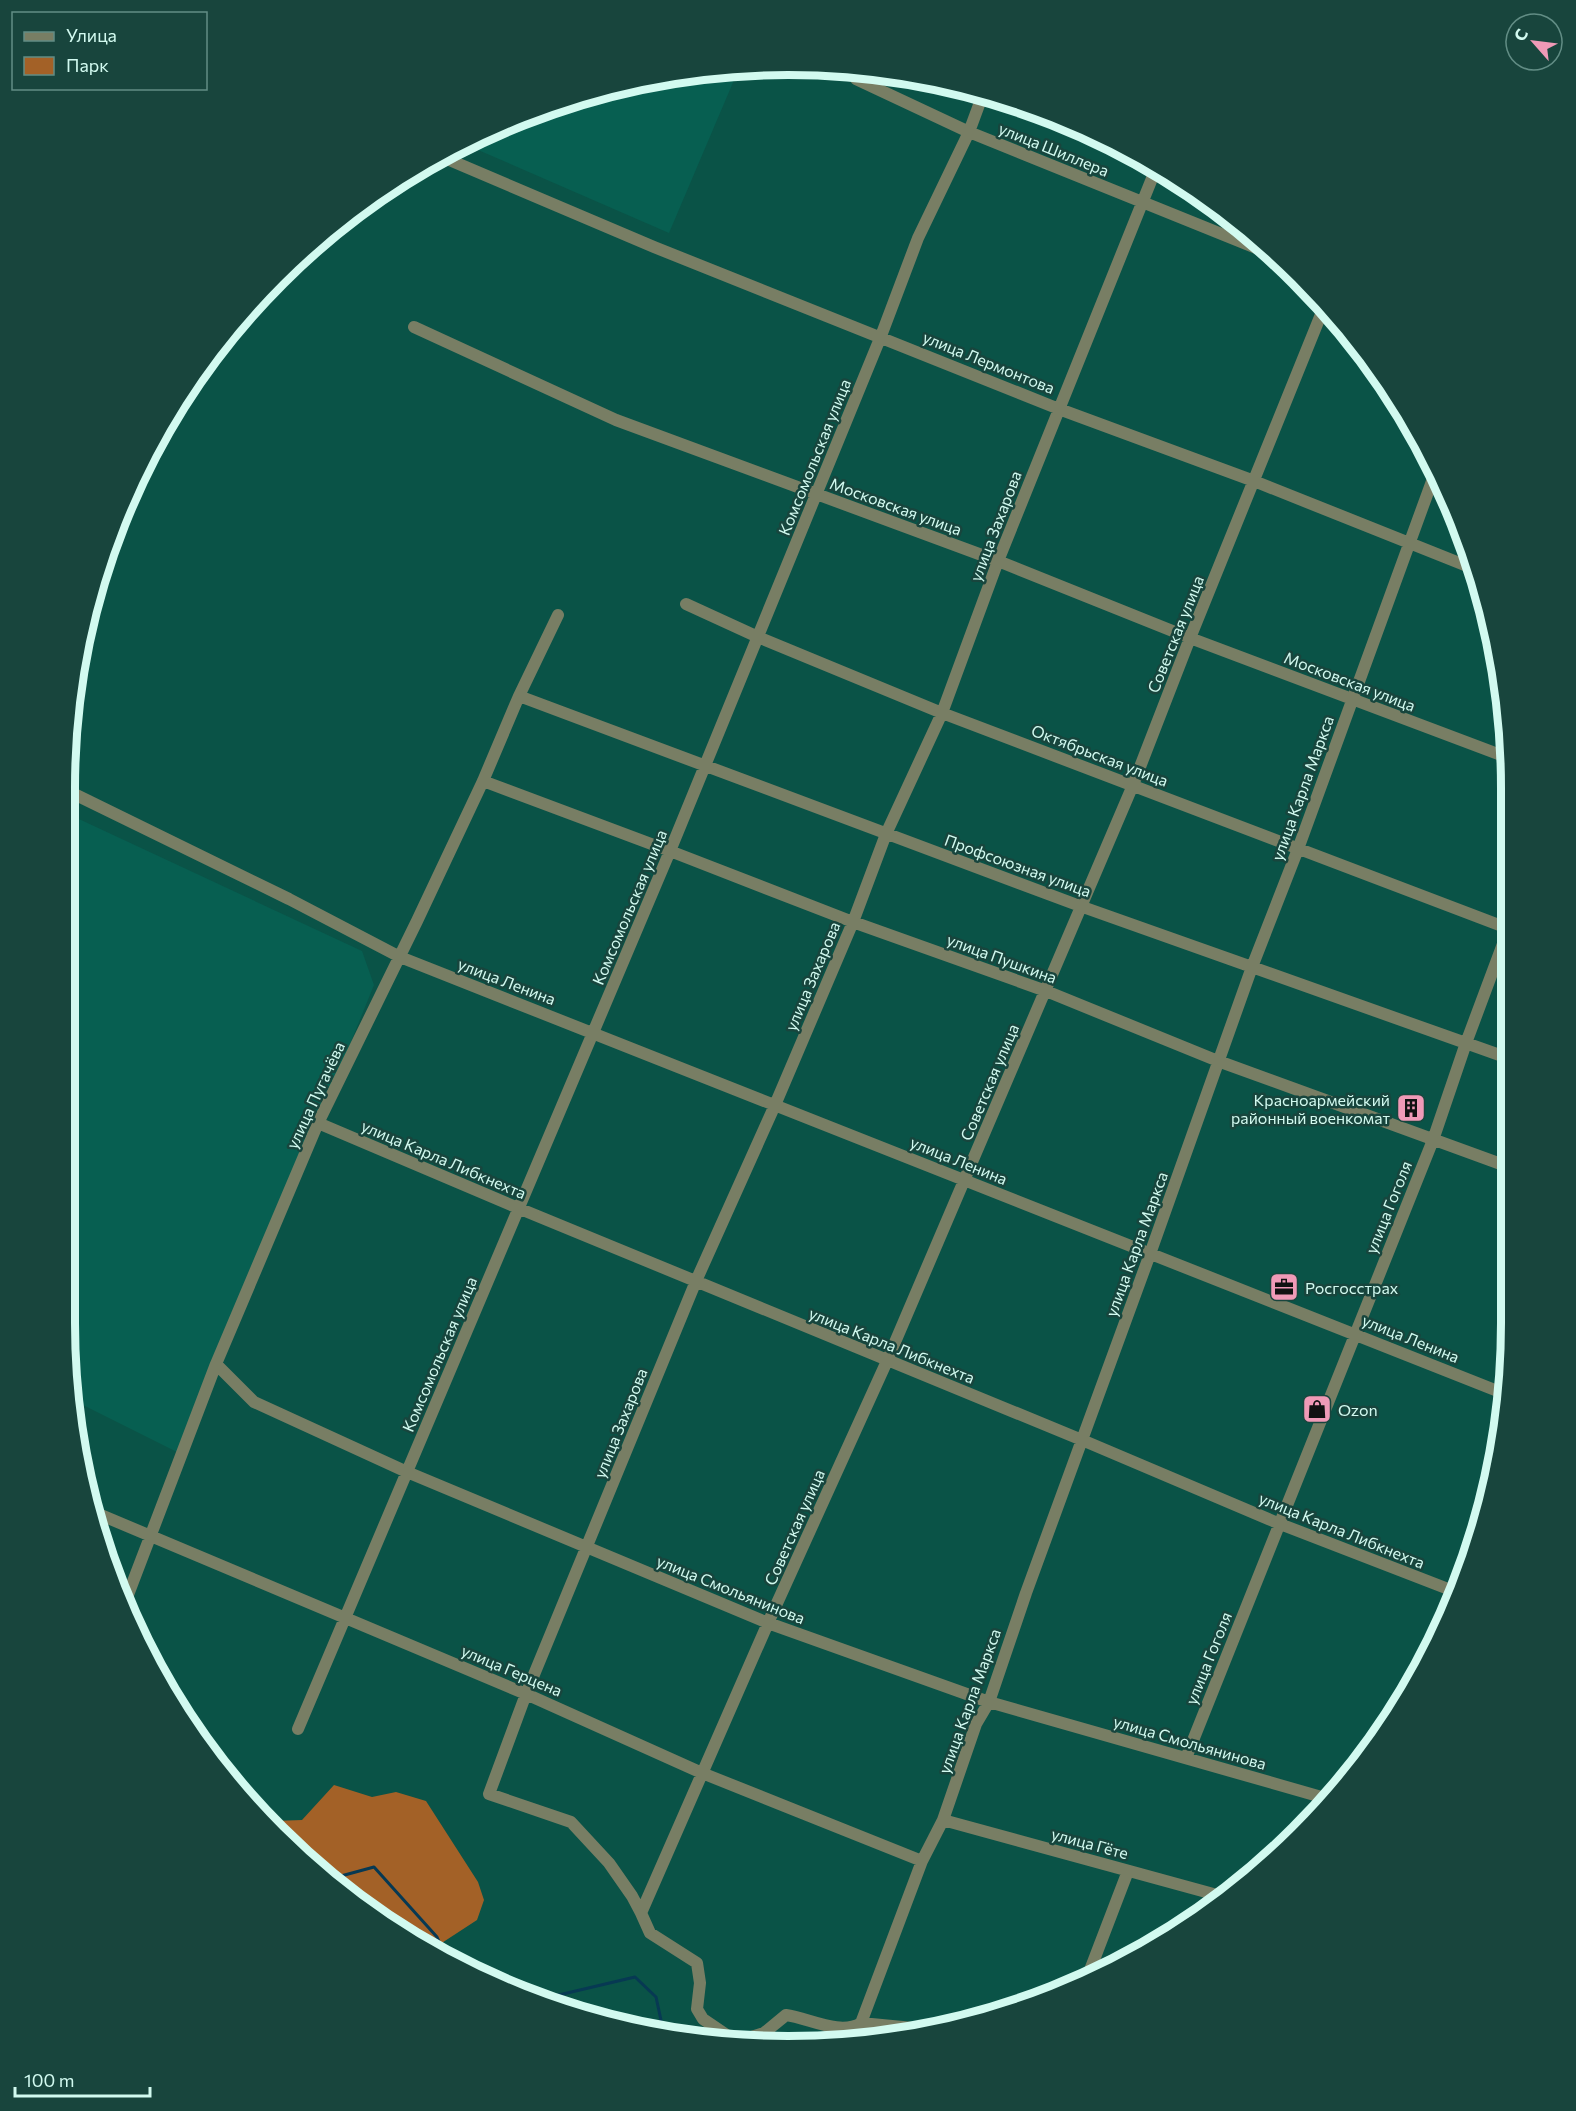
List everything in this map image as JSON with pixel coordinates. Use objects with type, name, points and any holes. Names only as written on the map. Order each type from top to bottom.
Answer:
[{"type":"street","name":"улица Шиллера","points":[[856,79],[969,132],[1250,246]]},
{"type":"street","name":"Комсомольская улица","points":[[298,1729],[705,767],[881,336],[918,238],[969,132],[980,101]]},
{"type":"street","name":"улица Лермонтова","points":[[451,161],[654,247],[1059,409],[1254,481],[1465,565]]},
{"type":"street","name":"улица Захарова","points":[[641,1913],[609,1863],[570,1822],[489,1794],[526,1694],[696,1281],[775,1105],[853,922],[886,834],[942,713],[998,561],[1153,176]]},
{"type":"street","name":"Советская улица","points":[[641,1913],[768,1623],[887,1361],[1046,991],[1133,785],[1274,427],[1321,315]]},
{"type":"street","name":"Московская улица","points":[[414,327],[616,420],[998,561],[1190,638],[1500,755]]},
{"type":"street","name":"улица Карла Маркса","points":[[861,2023],[922,1861],[944,1820],[976,1724],[990,1702],[1026,1593],[1252,967],[1298,849],[1432,483]]},
{"type":"street","name":"Октябрьская улица","points":[[686,604],[758,637],[942,713],[1501,926]]},
{"type":"street","name":"улица Пугачёва","points":[[128,1594],[216,1364],[318,1123],[483,782],[519,696],[558,615]]},
{"type":"street","name":"Профсоюзная улица","points":[[519,696],[1080,906],[1501,1056]]},
{"type":"street","name":"улица Пушкина","points":[[483,782],[853,922],[1046,991],[1218,1061],[1501,1164]]},
{"type":"street","name":"улица Ленина","points":[[75,794],[289,899],[400,957],[1497,1391]]},
{"type":"street","name":"улица Гоголя","points":[[1186,1758],[1433,1140],[1501,949]]},
{"type":"street","name":"улица Карла Либкнехта","points":[[318,1123],[1280,1524],[1449,1589]]},
{"type":"street","name":"улица Смольянинова","points":[[216,1364],[254,1402],[407,1473],[768,1623],[990,1702],[1321,1797]]},
{"type":"street","name":"улица Герцена","points":[[101,1515],[526,1694],[702,1773],[922,1861]]},
{"type":"street","name":"улица Гёте","points":[[944,1820],[1214,1894]]},
{"type":"street","points":[[1091,1968],[1128,1871]]},
{"type":"street","points":[[641,1913],[650,1933],[697,1963],[700,1983],[697,2009],[703,2019],[723,2032]]},
{"type":"street","points":[[758,2035],[764,2033],[786,2015],[801,2017],[832,2027],[855,2027],[861,2023],[900,2027]]},
{"type":"shaded area","points":[[735,78],[669,233],[474,148],[515,129],[603,99],[695,81]]},
{"type":"shaded area","points":[[75,817],[362,951],[374,985],[183,1455],[80,1403],[75,1323]]},
{"type":"green space","points":[[334,1785],[372,1797],[396,1792],[426,1801],[478,1882],[484,1900],[477,1920],[440,1944],[431,1940],[354,1889],[278,1821],[302,1820]]},
{"type":"waterway","points":[[339,1877],[374,1867],[437,1937],[441,1945]]},
{"type":"waterway","points":[[554,1996],[635,1977],[656,1997],[662,2024]]},
{"type":"place","name":"Красноармейский районный военкомат","points":[[1411,1108]]},
{"type":"place","name":"Росгосстрах","points":[[1284,1287]]},
{"type":"place","name":"Ozon","points":[[1317,1409]]}]
